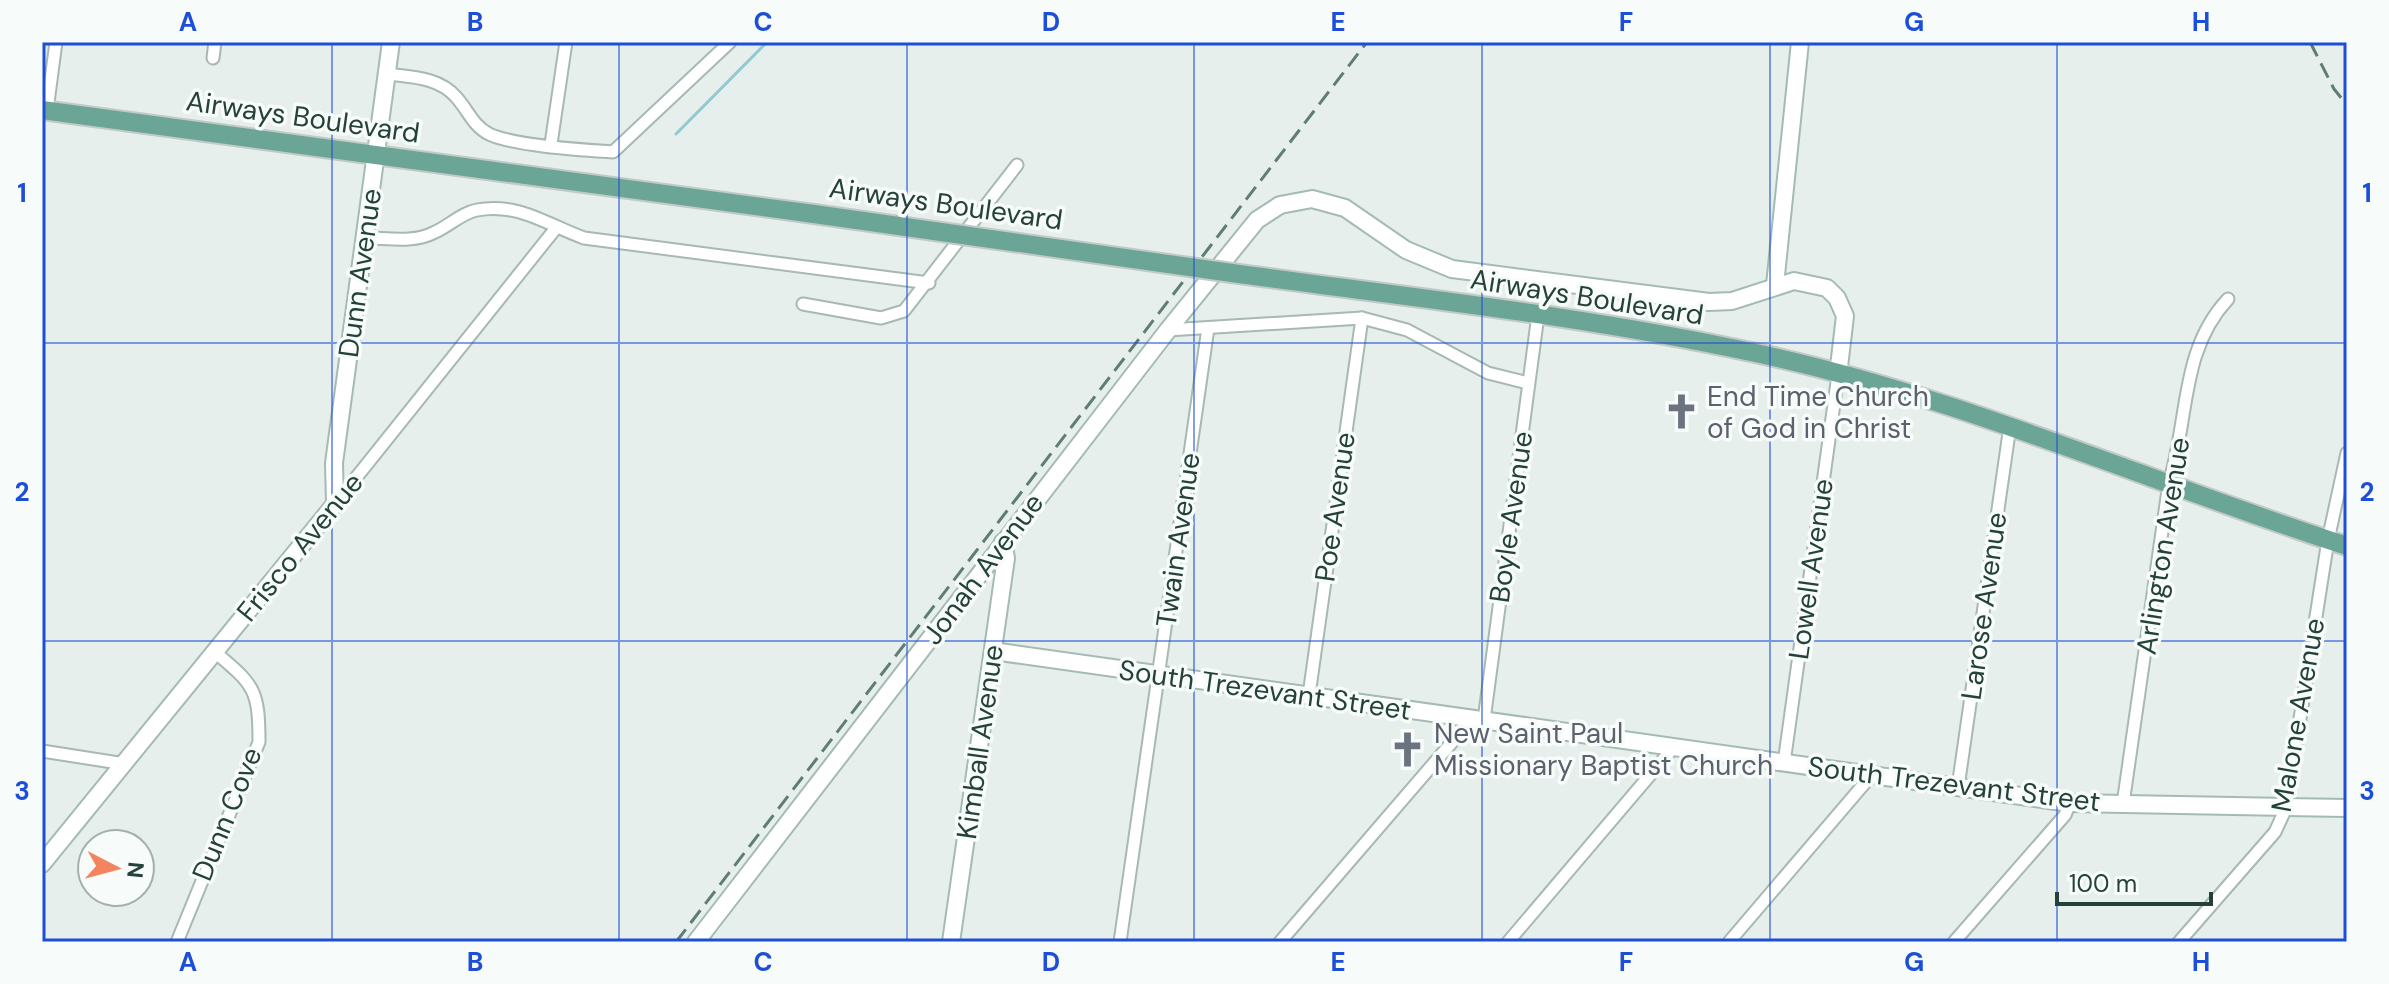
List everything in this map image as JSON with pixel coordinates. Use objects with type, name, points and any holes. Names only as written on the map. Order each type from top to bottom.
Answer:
[{"type":"main road","name":"Airways Boulevard","points":[[45,110],[1538,315],[1752,352],[2010,426],[2347,546]]},
{"type":"street","points":[[45,110],[56,42]]},
{"type":"street","points":[[213,58],[215,42]]},
{"type":"street","name":"Dunn Avenue","points":[[335,504],[334,463],[391,42]]},
{"type":"street","points":[[551,144],[566,42]]},
{"type":"street","name":"Airways Boulevard","points":[[387,74],[443,85],[478,126],[490,134],[511,141],[613,152],[730,42]]},
{"type":"street","points":[[1775,285],[1800,42]]},
{"type":"street","points":[[803,304],[892,317],[904,311],[929,283],[1017,165]]},
{"type":"street","name":"Airways Boulevard","points":[[1280,205],[1312,199],[1345,208],[1406,250],[1452,269],[1709,302],[1732,301],[1794,281],[1816,284],[1837,298],[1845,316],[1838,375]]},
{"type":"street","name":"Jonah Avenue","points":[[696,942],[1168,330],[1257,220],[1280,205]]},
{"type":"street","points":[[365,238],[406,239],[432,235],[476,210],[539,216],[556,228],[584,238],[929,283]]},
{"type":"street","name":"Frisco Avenue","points":[[42,864],[556,228]]},
{"type":"street","name":"Arlington Avenue","points":[[2123,804],[2169,483],[2178,455],[2196,344],[2212,316],[2228,299]]},
{"type":"street","name":"Boyle Avenue","points":[[1478,719],[1538,315]]},
{"type":"street","points":[[1168,330],[1362,318],[1407,330],[1488,373],[1528,383]]},
{"type":"street","name":"Poe Avenue","points":[[1309,695],[1362,318]]},
{"type":"street","name":"Twain Avenue","points":[[1120,942],[1208,328]]},
{"type":"street","name":"Lowell Avenue","points":[[1784,763],[1838,375]]},
{"type":"street","name":"Larose Avenue","points":[[1958,787],[2010,426]]},
{"type":"street","name":"Malone Avenue","points":[[2179,942],[2275,832],[2286,808],[2328,540],[2347,453]]},
{"type":"street","name":"Kimball Avenue","points":[[951,942],[1006,558],[1003,542]]},
{"type":"street","name":"South Trezevant Street","points":[[993,651],[2070,803],[2347,808]]},
{"type":"street","name":"Dunn Cove","points":[[177,942],[259,742],[259,709],[250,681],[215,652]]},
{"type":"street","points":[[1280,942],[1478,719]]},
{"type":"street","points":[[1508,942],[1673,748]]},
{"type":"street","points":[[42,751],[125,764]]},
{"type":"street","points":[[1729,942],[1870,777]]},
{"type":"street","points":[[1954,942],[2065,815],[2070,803]]},
{"type":"waterway","points":[[676,134],[767,42]]},
{"type":"railway","points":[[676,942],[1367,42]]},
{"type":"railway","points":[[2310,42],[2334,89],[2347,105]]},
{"type":"place","name":"End Time Church of God in Christ","points":[[1681,412]]},
{"type":"place","name":"New Saint Paul Missionary Baptist Church","points":[[1408,749]]}]
